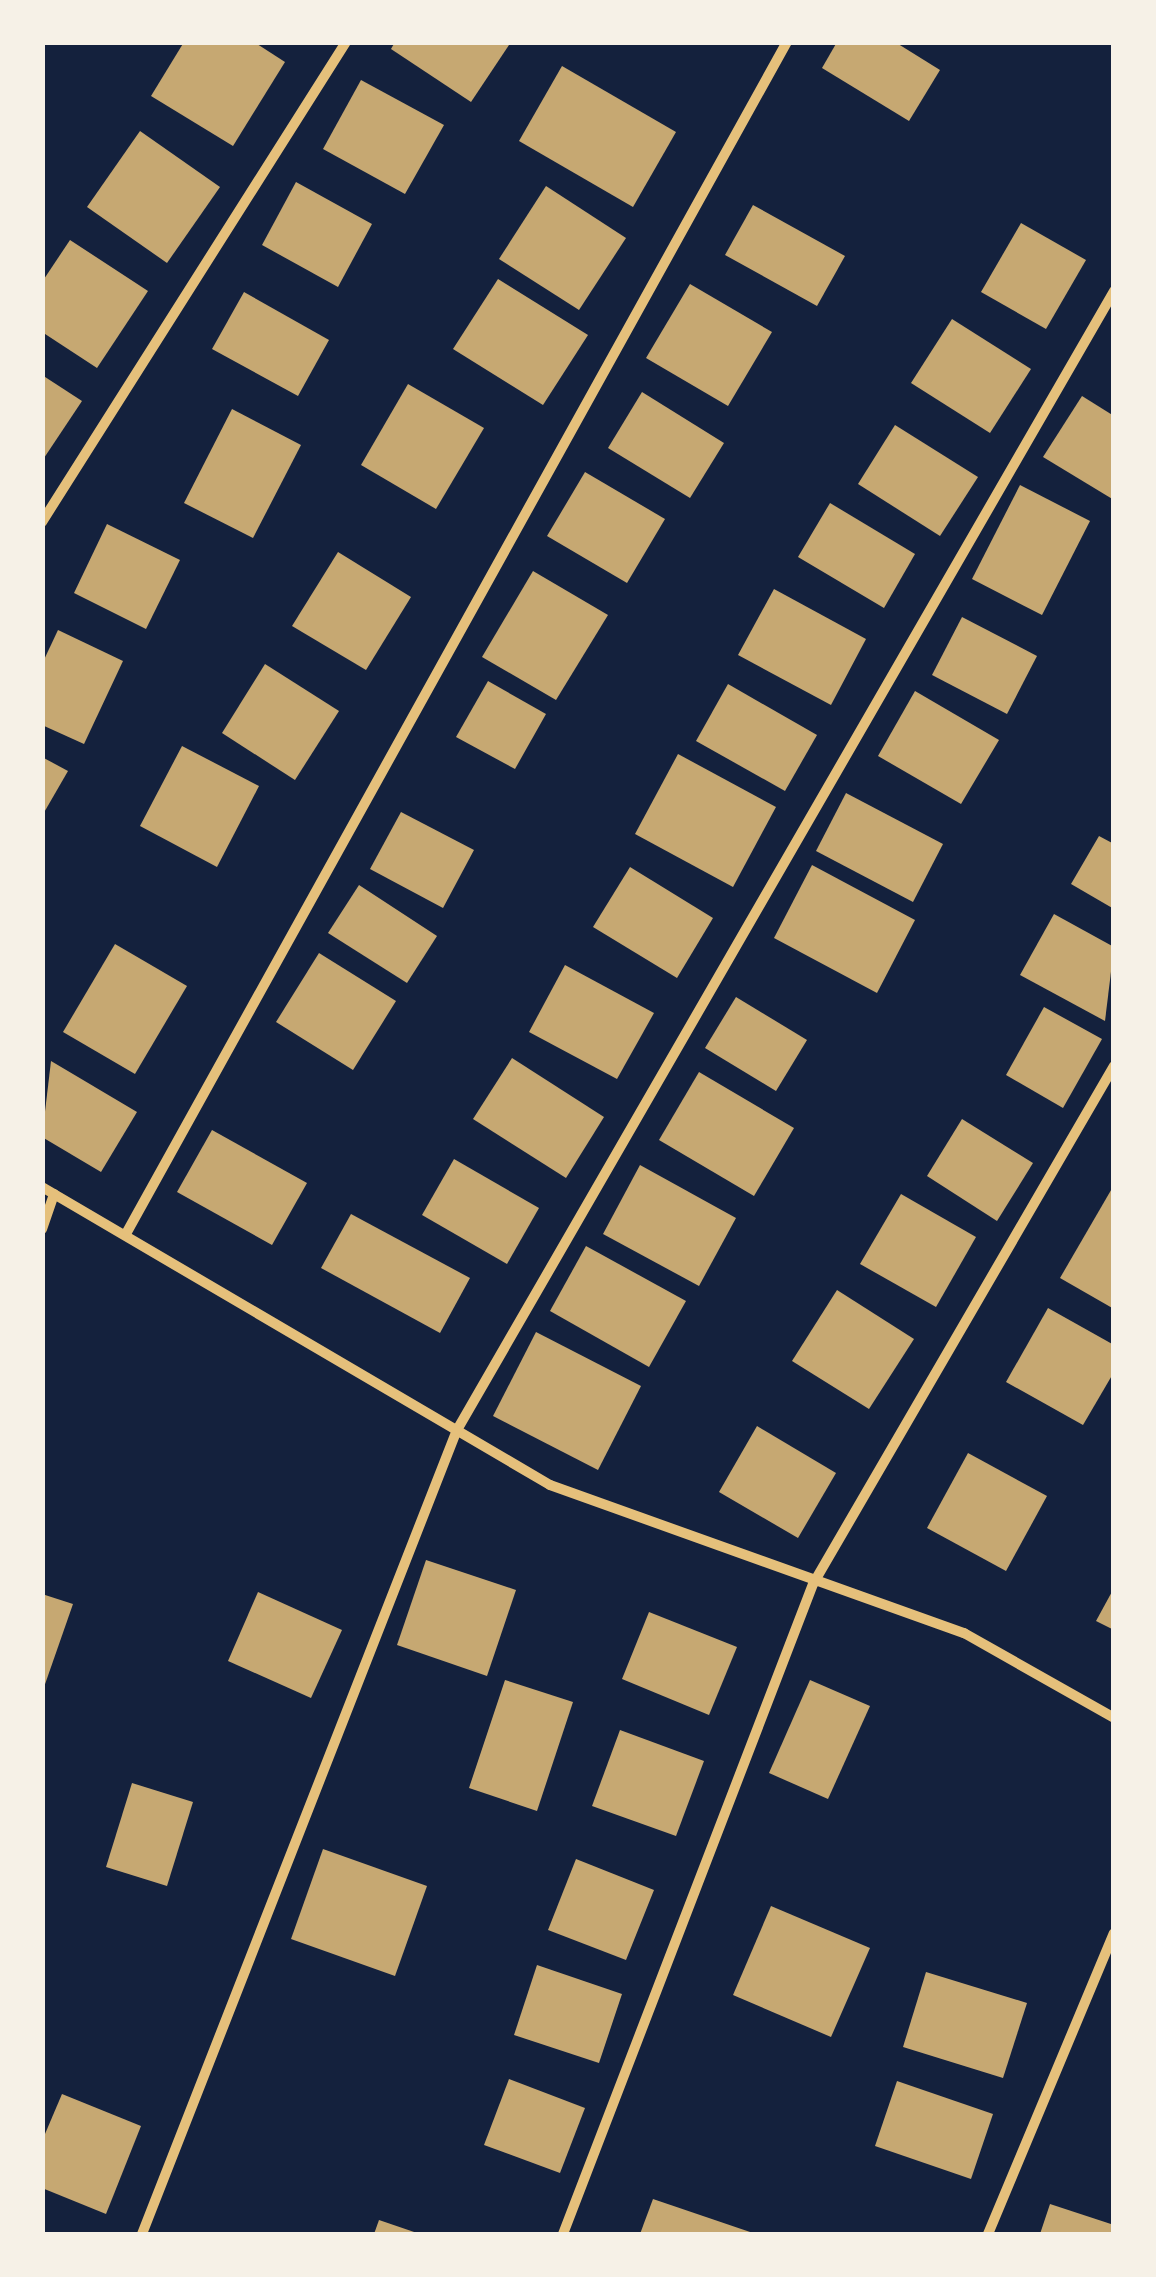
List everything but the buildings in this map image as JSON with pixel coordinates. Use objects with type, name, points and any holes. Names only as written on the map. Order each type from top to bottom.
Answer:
[{"type":"street","points":[[42,522],[346,42]]},
{"type":"street","points":[[128,1232],[788,42]]},
{"type":"street","points":[[142,2234],[457,1430],[1114,290]]},
{"type":"street","points":[[563,2234],[813,1584],[1114,1066]]},
{"type":"street","points":[[42,1187],[128,1232],[550,1484],[813,1584],[964,1633],[1114,1718]]},
{"type":"street","points":[[42,1229],[54,1194]]},
{"type":"street","points":[[988,2234],[1114,1933]]}]
